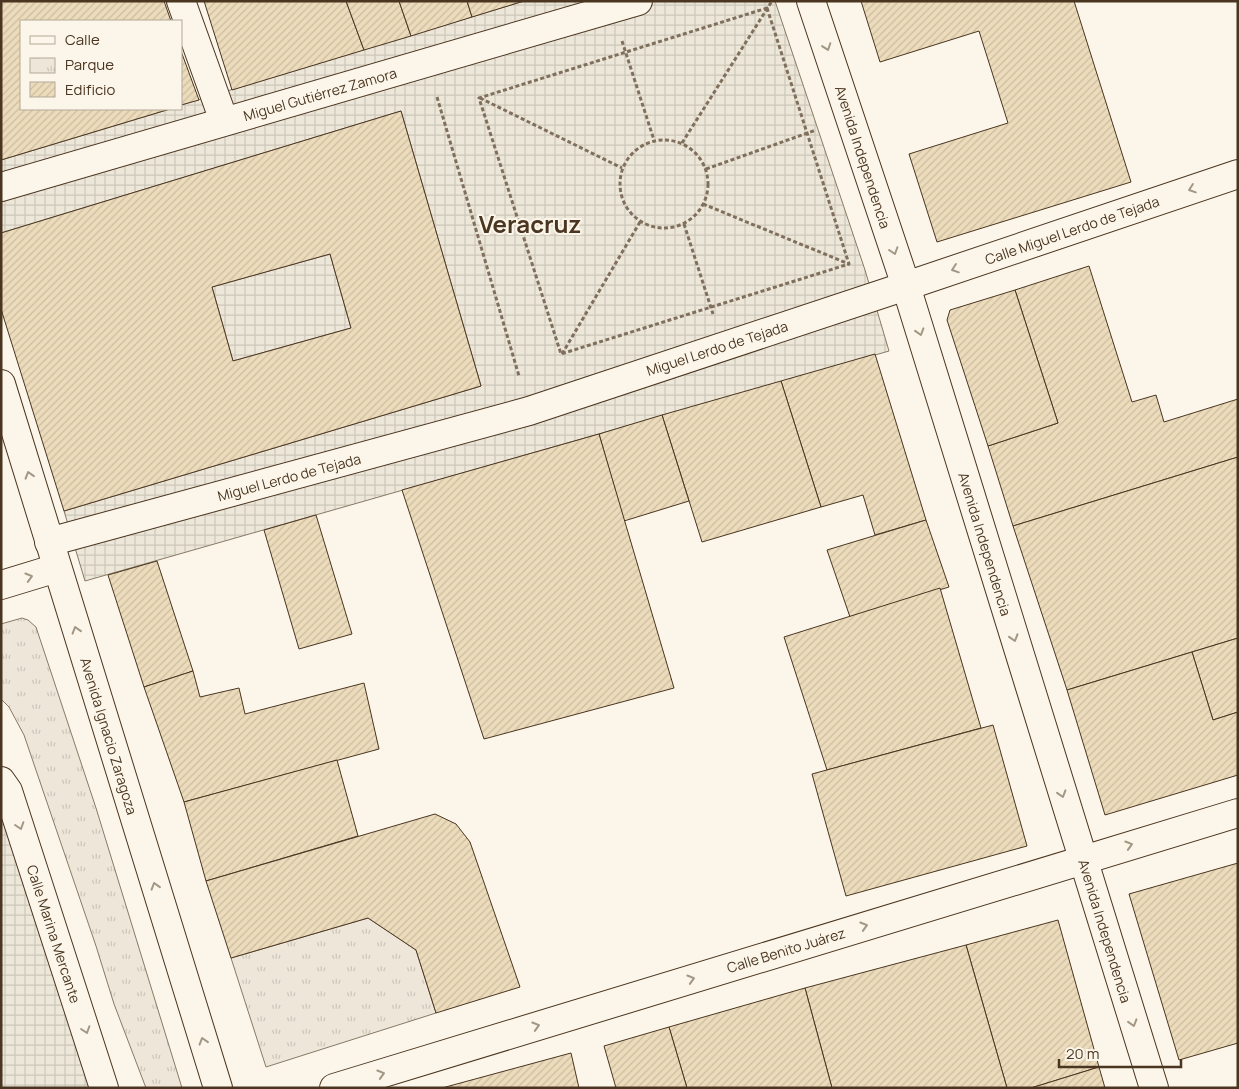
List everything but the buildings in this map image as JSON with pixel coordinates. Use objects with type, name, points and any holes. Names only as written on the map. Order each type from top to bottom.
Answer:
[{"type":"street","points":[[180,1],[224,121]]},
{"type":"street","name":"Miguel Gutiérrez Zamora","points":[[1,187],[638,1]]},
{"type":"street","name":"Avenida Independencia","points":[[811,1],[906,286],[1154,1088]]},
{"type":"street","name":"Calle Miguel Lerdo de Tejada","points":[[906,286],[1238,174]]},
{"type":"street","name":"Miguel Lerdo de Tejada","points":[[49,542],[529,411],[906,286]]},
{"type":"street","name":"Avenida Ignacio Zaragoza","points":[[1,384],[218,1088]]},
{"type":"street","points":[[1,585],[57,568]]},
{"type":"street","name":"Calle Marina Mercante","points":[[1,781],[8,791],[104,1088]]},
{"type":"street","name":"Calle Benito Juárez","points":[[334,1088],[1238,813]]},
{"type":"path","points":[[682,143],[772,1]]},
{"type":"path","points":[[480,98],[768,8]]},
{"type":"path","points":[[768,8],[849,264]]},
{"type":"path","points":[[612,9],[654,140]]},
{"type":"path","points":[[427,62],[529,411]]},
{"type":"path","points":[[480,98],[622,168]]},
{"type":"path","points":[[480,98],[561,354]]},
{"type":"path","points":[[706,169],[850,118]]},
{"type":"path","points":[[654,140],[669,140],[682,143],[692,150],[706,169],[708,187],[703,204],[695,215],[684,224],[669,228],[654,227],[640,222],[629,211],[621,198],[619,183],[622,168],[640,146],[654,140]]},
{"type":"path","points":[[703,204],[906,286]]},
{"type":"path","points":[[561,354],[640,222]]},
{"type":"path","points":[[684,224],[724,345]]},
{"type":"path","points":[[561,354],[849,264]]},
{"type":"green space","points":[[22,618],[28,620],[36,627],[96,808],[182,1088],[146,1088],[114,1004],[24,735],[9,707],[1,699],[1,624]]},
{"type":"green space","points":[[368,918],[416,950],[436,1013],[266,1067],[231,958]]},
{"type":"shaded area","points":[[524,1],[775,1],[865,270],[889,351],[85,581],[64,511],[481,386],[401,111],[1,233],[1,160],[167,110],[182,110],[182,105]]},
{"type":"shaded area","points":[[330,254],[351,328],[233,361],[212,287]]},
{"type":"shaded area","points":[[1,808],[92,1088],[1,1088]]},
{"type":"district","name":"Veracruz","points":[[530,223]]}]
